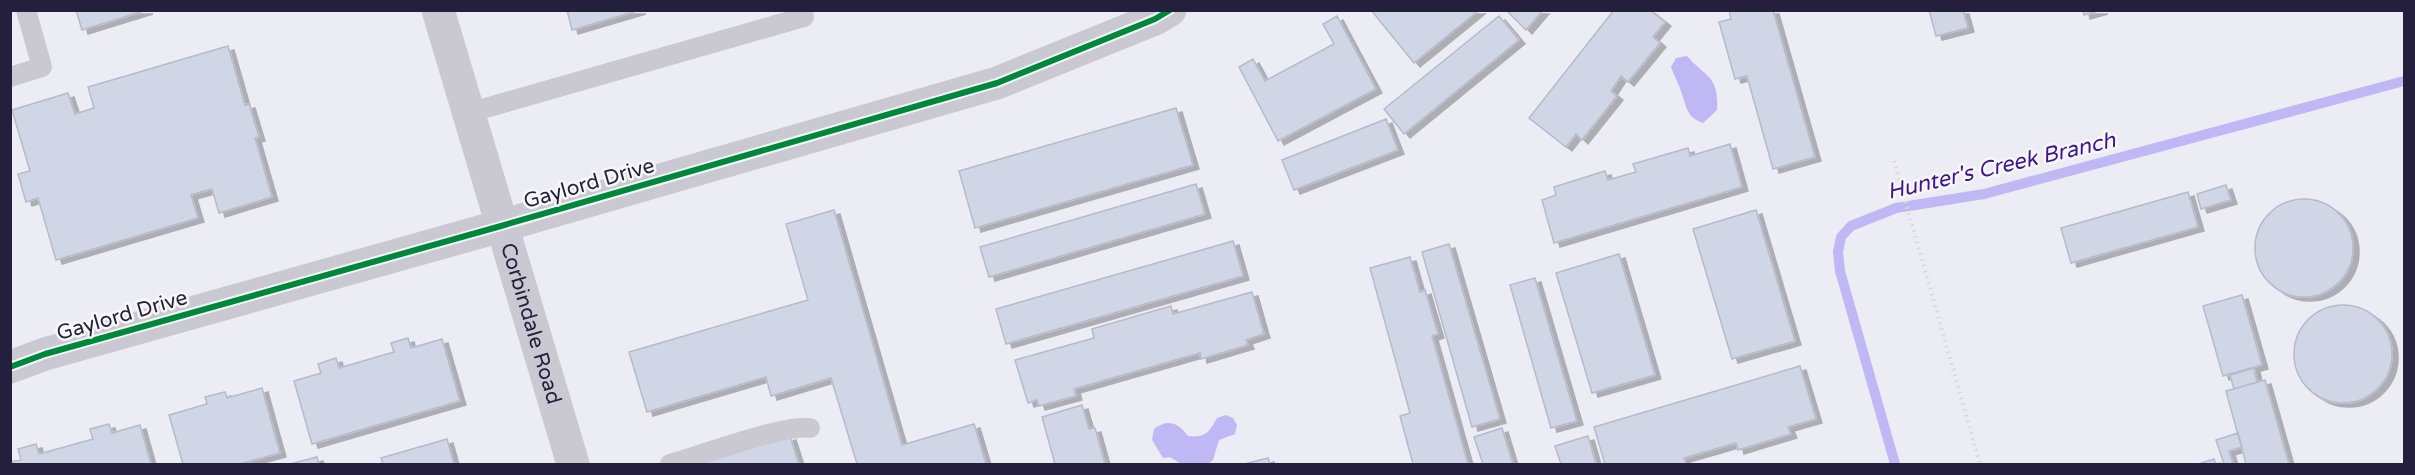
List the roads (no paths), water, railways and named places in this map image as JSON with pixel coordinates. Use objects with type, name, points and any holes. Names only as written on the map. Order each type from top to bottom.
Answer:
[{"type":"street","name":"Corbindale Road","points":[[438,10],[573,465]]},
{"type":"street","name":"Gaylord Drive","points":[[10,367],[45,354],[997,83],[1155,19],[1170,10]]},
{"type":"street","name":"Gaylord Drive","points":[[10,351],[45,354]]},
{"type":"lane","points":[[10,77],[42,68],[26,10]]},
{"type":"lane","points":[[468,113],[804,17],[802,10]]},
{"type":"lane","points":[[670,465],[777,432],[801,427],[810,428]]},
{"type":"waterway","name":"Hunter's Creek Branch","points":[[1895,464],[1840,271],[1838,252],[1841,237],[1851,226],[1896,208],[1984,194],[2404,81]]}]
